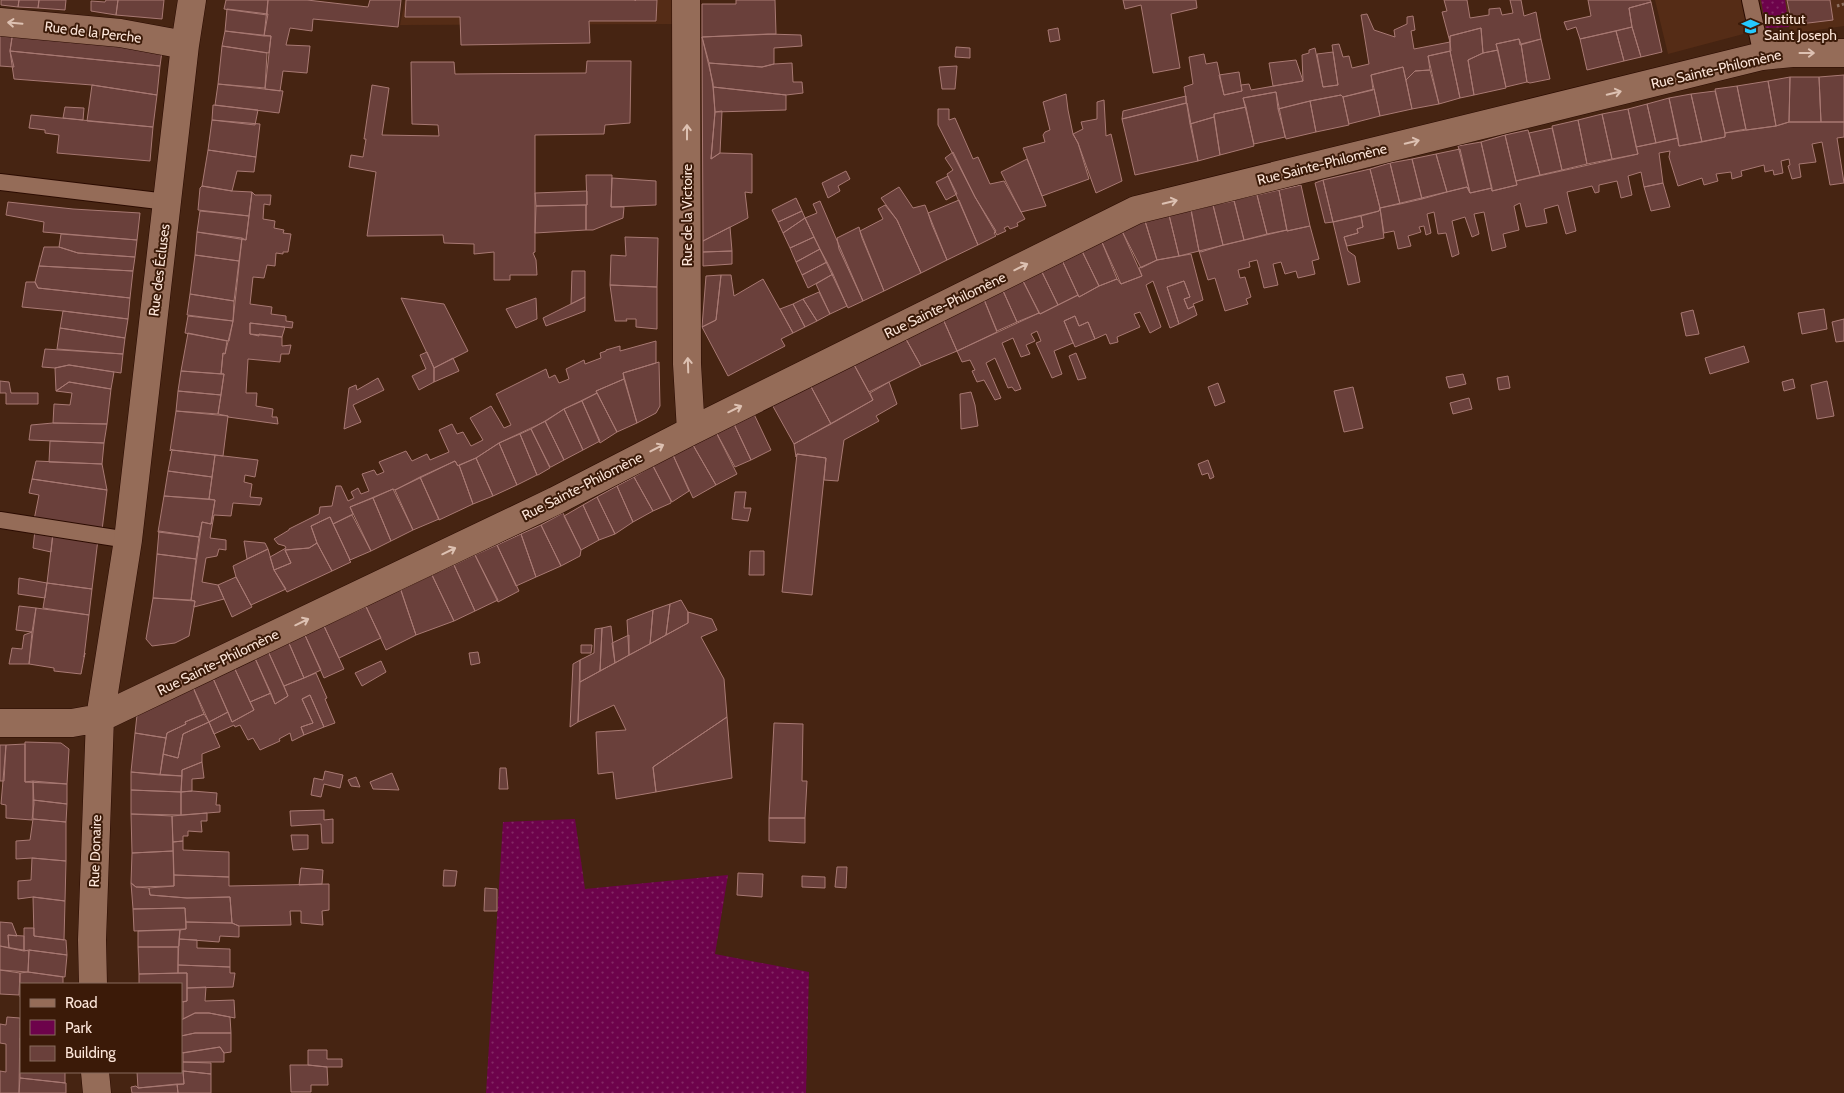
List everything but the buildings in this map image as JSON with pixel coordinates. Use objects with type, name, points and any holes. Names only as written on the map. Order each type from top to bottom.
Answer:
[{"type":"street","name":"Rue des Écluses","points":[[100,718],[128,540],[185,45],[192,0]]},
{"type":"street","name":"Rue de la Victoire","points":[[686,0],[687,364],[691,431]]},
{"type":"street","name":"Rue de la Perche","points":[[0,22],[120,33],[185,45]]},
{"type":"street","name":"Rue Sainte-Philomène","points":[[0,723],[72,723],[100,718],[555,501],[691,431],[1136,210],[1762,56],[1792,53],[1844,53]]},
{"type":"street","name":"Rue Donaire","points":[[93,983],[92,940],[100,718]]},
{"type":"street","points":[[95,1073],[97,1093]]},
{"type":"lane","points":[[1750,0],[1762,56]]},
{"type":"lane","points":[[0,182],[167,202]]},
{"type":"lane","points":[[0,520],[128,540]]},
{"type":"path","points":[[1837,6],[1844,4]]},
{"type":"shaded area","points":[[405,0],[686,0],[687,24],[400,25]]},
{"type":"shaded area","name":"Institut Saint Joseph","points":[[1655,0],[1844,0],[1844,26],[1790,34],[1789,27],[1766,28],[1668,54]]},
{"type":"green space","points":[[1761,0],[1785,0],[1789,27],[1766,28]]},
{"type":"green space","points":[[575,819],[585,889],[728,875],[715,954],[809,972],[806,1093],[486,1093],[503,822]]},
{"type":"place","name":"Institut Saint Joseph","points":[[1750,27]]}]
